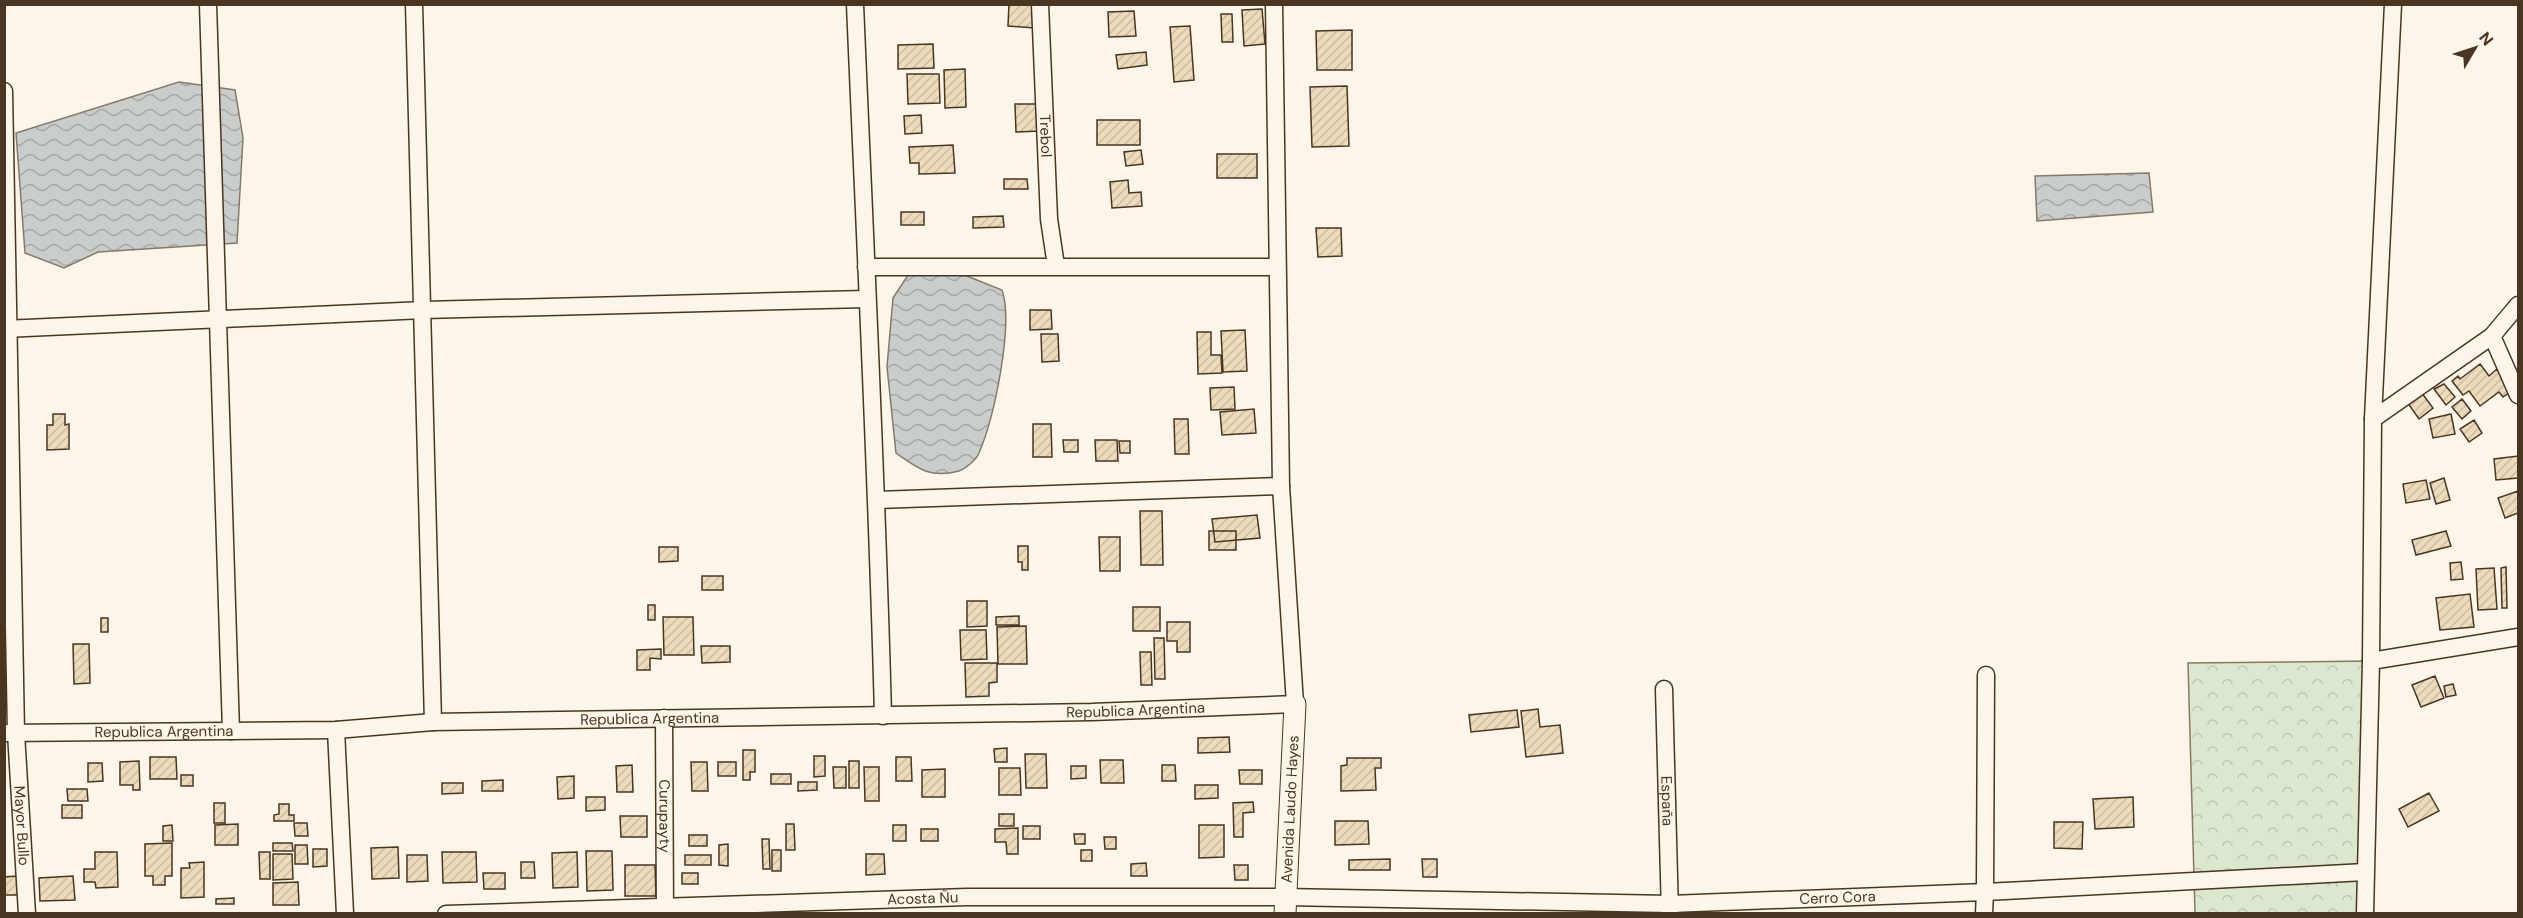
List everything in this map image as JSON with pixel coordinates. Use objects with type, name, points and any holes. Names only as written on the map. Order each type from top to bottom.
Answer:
[{"type":"street","points":[[208,4],[231,731]]},
{"type":"street","points":[[414,4],[424,310],[433,722]]},
{"type":"street","points":[[855,4],[866,299],[878,500],[883,716]]},
{"type":"street","name":"Trebol","points":[[1040,4],[1049,219],[1056,266]]},
{"type":"street","points":[[1274,4],[1276,267],[1281,486],[1295,704]]},
{"type":"street","points":[[2365,914],[2372,661],[2373,419],[2393,4]]},
{"type":"street","name":"Mayor Bullo","points":[[4,91],[10,733],[27,914]]},
{"type":"street","points":[[866,267],[1276,267]]},
{"type":"street","points":[[7,329],[424,310],[866,299]]},
{"type":"street","points":[[2373,419],[2492,336],[2518,305]]},
{"type":"street","points":[[2492,336],[2518,395]]},
{"type":"street","points":[[878,500],[1281,486]]},
{"type":"street","points":[[2372,661],[2518,637]]},
{"type":"street","points":[[1984,914],[1986,675]]},
{"type":"street","name":"España","points":[[1664,689],[1670,909]]},
{"type":"street","name":"Republica Argentina","points":[[10,733],[336,730],[433,722],[1092,712],[1295,704]]},
{"type":"street","name":"Avenida Laudo Hayes","points":[[1284,905],[1295,704]]},
{"type":"street","name":"Curupayty","points":[[664,718],[665,909]]},
{"type":"street","points":[[336,730],[345,914]]},
{"type":"street","name":"Cerro Cora","points":[[1284,905],[1670,909],[2365,872]]},
{"type":"street","name":"Acosta Ñu","points":[[446,914],[665,909],[967,897],[1284,905]]},
{"type":"green space","points":[[2371,661],[2365,913],[2195,913],[2188,663]]},
{"type":"water","points":[[179,82],[235,90],[243,138],[237,243],[98,252],[64,268],[25,253],[16,133]]},
{"type":"water","points":[[2149,173],[2153,212],[2037,221],[2035,176]]},
{"type":"water","points":[[912,269],[967,276],[1002,290],[1005,306],[1006,325],[1001,372],[985,437],[973,461],[962,470],[949,473],[924,471],[896,453],[887,367],[893,298]]},
{"type":"building","points":[[1009,4],[1035,4],[1034,28],[1008,26]]},
{"type":"building","points":[[1262,9],[1265,44],[1244,46],[1242,10]]},
{"type":"building","points":[[1134,11],[1136,36],[1109,37],[1108,12]]},
{"type":"building","points":[[1221,14],[1232,14],[1233,42],[1222,42]]},
{"type":"building","points":[[1190,26],[1194,80],[1174,82],[1170,27]]},
{"type":"building","points":[[1352,30],[1352,70],[1317,70],[1316,31]]},
{"type":"building","points":[[933,44],[934,68],[898,69],[898,45]]},
{"type":"building","points":[[1146,52],[1147,65],[1118,69],[1116,55]]},
{"type":"building","points":[[965,69],[966,107],[945,108],[944,70]]},
{"type":"building","points":[[907,74],[939,74],[940,103],[908,104]]},
{"type":"building","points":[[1347,86],[1349,146],[1312,147],[1310,87]]},
{"type":"building","points":[[1015,104],[1039,104],[1040,131],[1016,132]]},
{"type":"building","points":[[921,115],[922,133],[905,134],[904,116]]},
{"type":"building","points":[[1097,120],[1140,120],[1140,145],[1097,145]]},
{"type":"building","points":[[953,145],[955,173],[919,174],[919,163],[910,163],[909,147]]},
{"type":"building","points":[[1141,150],[1143,164],[1126,166],[1124,152]]},
{"type":"building","points":[[1217,154],[1257,154],[1257,178],[1217,178]]},
{"type":"building","points":[[1004,179],[1027,179],[1028,189],[1004,189]]},
{"type":"building","points":[[1128,180],[1129,193],[1141,192],[1142,206],[1112,208],[1110,182]]},
{"type":"building","points":[[901,212],[924,212],[924,225],[901,225]]},
{"type":"building","points":[[1003,216],[1004,227],[973,228],[973,217]]},
{"type":"building","points":[[1316,228],[1341,228],[1342,256],[1318,257]]},
{"type":"building","points":[[1030,310],[1051,310],[1052,329],[1030,330]]},
{"type":"building","points":[[1245,330],[1247,371],[1223,372],[1221,331]]},
{"type":"building","points":[[1197,332],[1211,332],[1211,355],[1221,355],[1222,373],[1198,374]]},
{"type":"building","points":[[1041,334],[1058,334],[1059,361],[1042,362]]},
{"type":"building","points":[[2480,364],[2489,376],[2497,369],[2513,390],[2503,397],[2499,392],[2480,406],[2469,391],[2463,395],[2452,381],[2458,376],[2460,379]]},
{"type":"building","points":[[2444,384],[2455,397],[2446,405],[2434,389]]},
{"type":"building","points":[[1234,387],[1235,409],[1211,410],[1210,388]]},
{"type":"building","points":[[2421,392],[2433,408],[2419,419],[2407,402]]},
{"type":"building","points":[[2462,399],[2471,411],[2462,419],[2452,407]]},
{"type":"building","points":[[1254,409],[1256,433],[1222,435],[1220,412]]},
{"type":"building","points":[[53,414],[65,414],[65,425],[69,424],[69,449],[47,450],[47,425],[53,425]]},
{"type":"building","points":[[2451,414],[2455,434],[2433,438],[2429,419]]},
{"type":"building","points":[[1174,419],[1188,419],[1189,454],[1175,454]]},
{"type":"building","points":[[2474,420],[2482,433],[2469,442],[2460,429]]},
{"type":"building","points":[[1033,424],[1051,424],[1052,457],[1033,457]]},
{"type":"building","points":[[1063,440],[1078,440],[1078,452],[1064,452]]},
{"type":"building","points":[[1095,440],[1117,440],[1118,461],[1096,461]]},
{"type":"building","points":[[1119,441],[1130,441],[1130,453],[1120,453]]},
{"type":"building","points":[[2518,456],[2518,478],[2496,480],[2494,459]]},
{"type":"building","points":[[2444,478],[2450,500],[2436,504],[2430,483]]},
{"type":"building","points":[[2426,480],[2430,499],[2406,503],[2403,484]]},
{"type":"building","points":[[2518,491],[2518,513],[2505,518],[2498,498]]},
{"type":"building","points":[[1140,511],[1162,511],[1163,565],[1141,565]]},
{"type":"building","points":[[1257,515],[1260,538],[1215,542],[1212,519]]},
{"type":"building","points":[[1209,531],[1236,531],[1236,550],[1209,550]]},
{"type":"building","points":[[2446,531],[2451,546],[2416,555],[2412,540]]},
{"type":"building","points":[[1099,537],[1120,537],[1120,571],[1100,571]]},
{"type":"building","points":[[1018,546],[1028,546],[1028,570],[1022,570],[1022,562],[1018,562]]},
{"type":"building","points":[[659,547],[678,547],[678,561],[659,562]]},
{"type":"building","points":[[2461,562],[2463,579],[2451,580],[2450,563]]},
{"type":"building","points":[[2506,567],[2507,608],[2502,608],[2501,568]]},
{"type":"building","points":[[2494,568],[2497,609],[2478,610],[2476,569]]},
{"type":"building","points":[[702,576],[723,576],[723,590],[702,590]]},
{"type":"building","points":[[2470,594],[2474,627],[2440,630],[2436,598]]},
{"type":"building","points":[[967,601],[987,601],[987,626],[967,627]]},
{"type":"building","points":[[648,605],[655,605],[655,620],[648,620]]},
{"type":"building","points":[[1133,607],[1160,607],[1160,631],[1133,631]]},
{"type":"building","points":[[1019,616],[1019,625],[996,625],[996,617]]},
{"type":"building","points":[[663,617],[693,617],[694,655],[664,655]]},
{"type":"building","points":[[101,618],[108,618],[108,632],[101,632]]},
{"type":"building","points":[[1167,622],[1190,622],[1190,652],[1177,652],[1177,641],[1167,641]]},
{"type":"building","points":[[1026,626],[1027,664],[998,664],[997,627]]},
{"type":"building","points":[[960,630],[986,630],[987,659],[961,660]]},
{"type":"building","points":[[1154,638],[1164,638],[1165,679],[1155,679]]},
{"type":"building","points":[[73,644],[89,644],[90,683],[74,684]]},
{"type":"building","points":[[701,646],[730,646],[730,662],[702,663]]},
{"type":"building","points":[[661,649],[661,659],[650,658],[650,670],[637,670],[637,650]]},
{"type":"building","points":[[1140,652],[1151,652],[1152,685],[1141,685]]},
{"type":"building","points":[[965,663],[997,663],[997,682],[989,683],[989,696],[966,697]]},
{"type":"building","points":[[2435,676],[2444,698],[2421,707],[2412,685]]},
{"type":"building","points":[[2453,684],[2456,695],[2446,697],[2444,686]]},
{"type":"building","points":[[1538,709],[1540,727],[1560,725],[1563,753],[1526,757],[1521,711]]},
{"type":"building","points":[[1517,710],[1519,727],[1471,732],[1469,715]]},
{"type":"building","points":[[1229,737],[1230,752],[1198,753],[1198,738]]},
{"type":"building","points":[[1007,748],[1007,762],[995,762],[994,749]]},
{"type":"building","points":[[743,750],[755,750],[755,772],[750,772],[750,780],[743,780]]},
{"type":"building","points":[[1025,754],[1046,754],[1047,788],[1026,788]]},
{"type":"building","points":[[814,756],[825,756],[825,776],[814,777]]},
{"type":"building","points":[[150,757],[176,757],[177,779],[150,779]]},
{"type":"building","points":[[896,757],[911,757],[912,781],[896,781]]},
{"type":"building","points":[[1347,758],[1381,758],[1381,768],[1375,768],[1376,790],[1341,791],[1341,766],[1347,765]]},
{"type":"building","points":[[1100,760],[1123,760],[1124,783],[1101,783]]},
{"type":"building","points":[[139,761],[140,790],[133,790],[133,785],[120,785],[120,762]]},
{"type":"building","points":[[849,761],[859,761],[859,788],[849,788]]},
{"type":"building","points":[[691,762],[707,762],[708,791],[692,791]]},
{"type":"building","points":[[718,762],[736,762],[736,776],[718,776]]},
{"type":"building","points":[[88,763],[102,763],[103,781],[88,782]]},
{"type":"building","points":[[632,765],[633,792],[617,792],[616,766]]},
{"type":"building","points":[[1162,765],[1175,765],[1176,781],[1162,781]]},
{"type":"building","points":[[1071,766],[1086,766],[1086,778],[1071,779]]},
{"type":"building","points":[[833,767],[846,767],[846,788],[834,788]]},
{"type":"building","points":[[864,767],[879,767],[879,801],[865,801]]},
{"type":"building","points":[[999,768],[1020,768],[1021,795],[999,795]]},
{"type":"building","points":[[945,769],[945,797],[922,797],[922,770]]},
{"type":"building","points":[[1239,770],[1262,770],[1262,784],[1240,784]]},
{"type":"building","points":[[771,774],[791,774],[791,784],[771,784]]},
{"type":"building","points":[[181,775],[193,775],[193,786],[181,786]]},
{"type":"building","points":[[574,776],[574,798],[558,799],[557,777]]},
{"type":"building","points":[[503,780],[503,791],[482,791],[482,781]]},
{"type":"building","points":[[798,782],[817,782],[817,790],[798,791]]},
{"type":"building","points":[[442,783],[463,783],[463,793],[442,794]]},
{"type":"building","points":[[1195,785],[1218,785],[1218,798],[1195,799]]},
{"type":"building","points":[[67,789],[87,789],[88,801],[68,801]]},
{"type":"building","points":[[2429,793],[2439,811],[2408,827],[2399,809]]},
{"type":"building","points":[[586,797],[605,797],[605,810],[586,811]]},
{"type":"building","points":[[2133,797],[2134,827],[2095,829],[2093,799]]},
{"type":"building","points":[[1253,802],[1254,812],[1243,813],[1243,837],[1234,837],[1233,803]]},
{"type":"building","points":[[214,803],[225,803],[225,823],[214,823]]},
{"type":"building","points":[[279,804],[289,804],[289,815],[294,815],[294,821],[274,821],[274,815],[279,814]]},
{"type":"building","points":[[62,805],[82,805],[82,818],[62,818]]},
{"type":"building","points":[[999,814],[1014,814],[1014,826],[999,826]]},
{"type":"building","points":[[620,816],[647,816],[647,837],[621,837]]},
{"type":"building","points":[[1335,821],[1368,821],[1369,844],[1335,845]]},
{"type":"building","points":[[2054,822],[2083,822],[2082,849],[2054,848]]},
{"type":"building","points":[[294,823],[307,823],[308,836],[295,836]]},
{"type":"building","points":[[238,824],[238,845],[215,845],[215,825]]},
{"type":"building","points":[[786,824],[794,824],[795,850],[786,850]]},
{"type":"building","points":[[172,825],[173,841],[163,841],[163,826]]},
{"type":"building","points":[[893,825],[906,825],[906,841],[893,841]]},
{"type":"building","points":[[1199,825],[1224,825],[1224,857],[1199,858]]},
{"type":"building","points":[[1023,826],[1040,826],[1040,839],[1023,839]]},
{"type":"building","points":[[1018,828],[1018,854],[1007,854],[1006,842],[995,842],[995,829]]},
{"type":"building","points":[[921,829],[938,829],[938,841],[921,841]]},
{"type":"building","points":[[1074,834],[1085,834],[1085,844],[1075,844]]},
{"type":"building","points":[[689,835],[707,835],[707,846],[689,846]]},
{"type":"building","points":[[1104,837],[1116,837],[1116,849],[1105,849]]},
{"type":"building","points":[[762,839],[769,839],[770,869],[763,869]]},
{"type":"building","points":[[172,843],[172,876],[165,876],[165,885],[153,885],[153,876],[145,876],[145,844]]},
{"type":"building","points":[[273,843],[292,843],[293,851],[273,851]]},
{"type":"building","points":[[728,844],[728,866],[719,865],[719,845]]},
{"type":"building","points":[[295,845],[307,845],[308,864],[295,864]]},
{"type":"building","points":[[398,847],[399,878],[372,879],[371,848]]},
{"type":"building","points":[[313,849],[327,849],[327,866],[313,867]]},
{"type":"building","points":[[772,850],[781,850],[781,871],[772,871]]},
{"type":"building","points":[[1081,850],[1092,850],[1092,861],[1081,861]]},
{"type":"building","points":[[586,851],[612,851],[613,890],[587,891]]},
{"type":"building","points":[[95,852],[117,852],[118,887],[96,888],[95,882],[84,882],[84,869],[95,869]]},
{"type":"building","points":[[259,852],[270,852],[270,879],[260,879]]},
{"type":"building","points":[[442,852],[476,852],[477,882],[443,883]]},
{"type":"building","points":[[577,852],[578,887],[553,888],[552,853]]},
{"type":"building","points":[[273,854],[292,854],[293,879],[273,880]]},
{"type":"building","points":[[866,854],[884,854],[885,874],[866,875]]},
{"type":"building","points":[[407,855],[427,855],[428,881],[407,882]]},
{"type":"building","points":[[685,855],[711,855],[711,865],[685,865]]},
{"type":"building","points":[[1390,859],[1390,870],[1349,870],[1349,860]]},
{"type":"building","points":[[1422,859],[1437,859],[1437,877],[1423,877]]},
{"type":"building","points":[[204,862],[204,897],[181,898],[181,868],[190,868],[189,863]]},
{"type":"building","points":[[521,862],[534,862],[535,878],[521,878]]},
{"type":"building","points":[[1146,863],[1147,876],[1131,876],[1131,864]]},
{"type":"building","points":[[625,865],[655,865],[656,896],[625,896]]},
{"type":"building","points":[[1234,865],[1248,865],[1248,880],[1235,880]]},
{"type":"building","points":[[483,873],[505,873],[505,889],[484,889]]},
{"type":"building","points":[[682,873],[698,873],[698,884],[682,884]]},
{"type":"building","points":[[17,876],[18,895],[4,895],[4,877]]},
{"type":"building","points":[[73,876],[75,900],[40,901],[39,878]]},
{"type":"building","points":[[298,882],[299,905],[273,905],[273,883]]},
{"type":"building","points":[[234,898],[234,904],[216,904],[216,899]]}]
